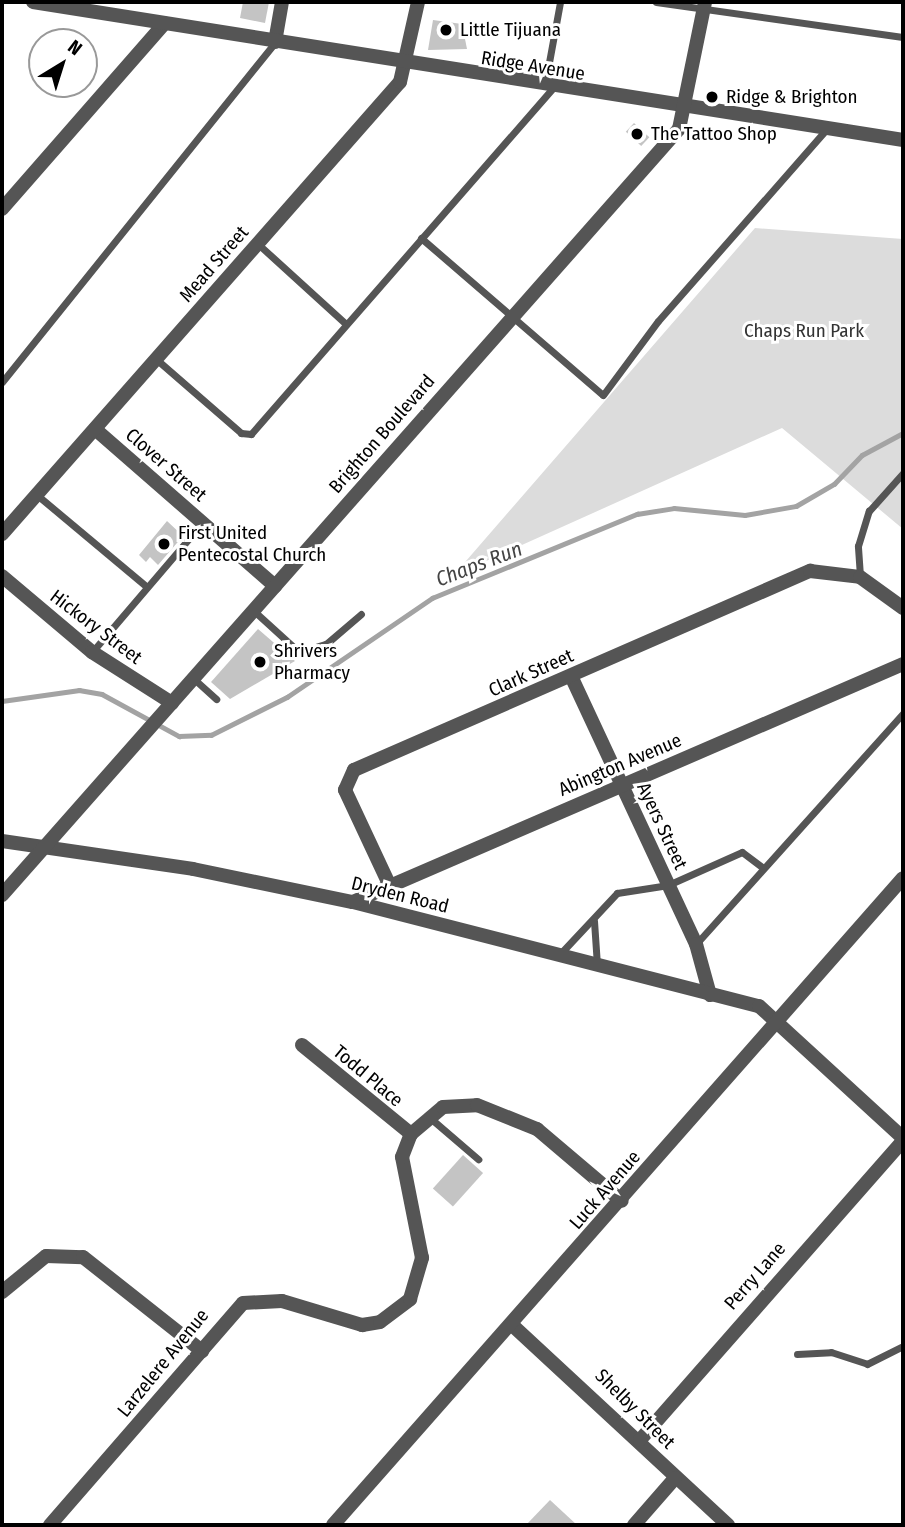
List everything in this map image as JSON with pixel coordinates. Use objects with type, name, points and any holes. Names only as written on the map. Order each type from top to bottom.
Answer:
[{"type":"street","name":"Ridge Avenue","points":[[33,2],[110,8],[165,23],[548,88],[824,132],[903,140]]},
{"type":"street","points":[[275,42],[282,2]]},
{"type":"street","name":"Mead Street","points":[[2,534],[400,82],[408,64],[418,2]]},
{"type":"street","name":"Brighton Boulevard","points":[[2,895],[679,129],[687,110],[704,6]]},
{"type":"street","points":[[2,209],[165,23]]},
{"type":"street","name":"Clover Street","points":[[95,429],[275,586]]},
{"type":"street","name":"Clark Street","points":[[389,884],[345,790],[354,770],[797,575],[839,571],[860,577]]},
{"type":"street","name":"Hickory Street","points":[[2,576],[92,652],[168,709]]},
{"type":"street","points":[[860,577],[903,608]]},
{"type":"street","name":"Abington Avenue","points":[[353,902],[389,884],[903,664]]},
{"type":"street","name":"Ayers Street","points":[[571,676],[696,944],[710,995]]},
{"type":"street","name":"Dryden Road","points":[[2,841],[353,902],[759,1006],[774,1025]]},
{"type":"street","name":"Luck Avenue","points":[[333,1525],[622,1201],[903,878]]},
{"type":"street","points":[[774,1025],[903,1140]]},
{"type":"street","name":"Todd Place","points":[[302,1045],[411,1134]]},
{"type":"street","points":[[411,1134],[428,1116],[443,1107],[477,1105],[537,1129],[622,1201]]},
{"type":"street","name":"Larzelere Avenue","points":[[50,1525],[202,1351],[216,1327],[243,1303],[282,1301],[362,1325],[387,1318],[410,1299],[422,1258],[403,1171],[411,1134]]},
{"type":"street","name":"Perry Lane","points":[[640,1440],[903,1140]]},
{"type":"street","points":[[2,1292],[46,1256],[83,1256],[202,1351]]},
{"type":"street","name":"Shelby Street","points":[[511,1324],[640,1440],[675,1478],[728,1525]]},
{"type":"street","points":[[634,1525],[675,1478]]},
{"type":"lane","points":[[156,359],[241,433],[251,433],[548,88],[560,2]]},
{"type":"lane","points":[[656,2],[704,6],[903,37]]},
{"type":"lane","points":[[2,382],[275,42]]},
{"type":"lane","points":[[421,238],[603,395],[658,321],[824,132]]},
{"type":"lane","points":[[257,244],[346,324]]},
{"type":"lane","points":[[860,577],[858,546],[869,511],[903,473]]},
{"type":"lane","points":[[37,495],[147,587]]},
{"type":"lane","points":[[92,652],[202,523]]},
{"type":"lane","points":[[253,611],[299,652],[326,644],[361,614]]},
{"type":"lane","points":[[193,679],[216,699]]},
{"type":"lane","points":[[696,944],[903,713]]},
{"type":"lane","points":[[559,956],[617,893],[668,885],[742,852],[763,868]]},
{"type":"lane","points":[[594,920],[597,966]]},
{"type":"lane","points":[[428,1116],[478,1159]]},
{"type":"lane","points":[[797,1354],[831,1352],[867,1364],[903,1346]]},
{"type":"green space","name":"Chaps Run Park","points":[[755,228],[903,239],[903,529],[782,428],[453,576]]},
{"type":"building","points":[[243,2],[269,2],[265,23],[240,18]]},
{"type":"building","name":"Little Tijuana","points":[[433,20],[462,24],[467,49],[428,50]]},
{"type":"building","name":"The Tattoo Shop","points":[[634,123],[649,137],[641,146],[626,132]]},
{"type":"building","name":"First United Pentecostal Church","points":[[167,521],[183,536],[158,565],[150,557],[146,562],[139,555]]},
{"type":"building","name":"Shrivers Pharmacy","points":[[258,629],[295,661],[230,699],[211,682]]},
{"type":"building","points":[[463,1155],[483,1173],[453,1207],[433,1188]]},
{"type":"building","points":[[550,1500],[577,1525],[526,1525]]},
{"type":"waterway","name":"Chaps Run","points":[[2,701],[79,690],[102,694],[179,736],[211,735],[287,697],[432,598],[637,514],[674,508],[745,515],[796,506],[834,484],[862,455],[903,433]]},
{"type":"place","name":"Little Tijuana","points":[[446,30]]},
{"type":"place","name":"Ridge & Brighton","points":[[712,97]]},
{"type":"place","name":"The Tattoo Shop","points":[[637,134]]},
{"type":"place","name":"First United Pentecostal Church","points":[[164,544]]},
{"type":"place","name":"Shrivers Pharmacy","points":[[260,662]]}]
